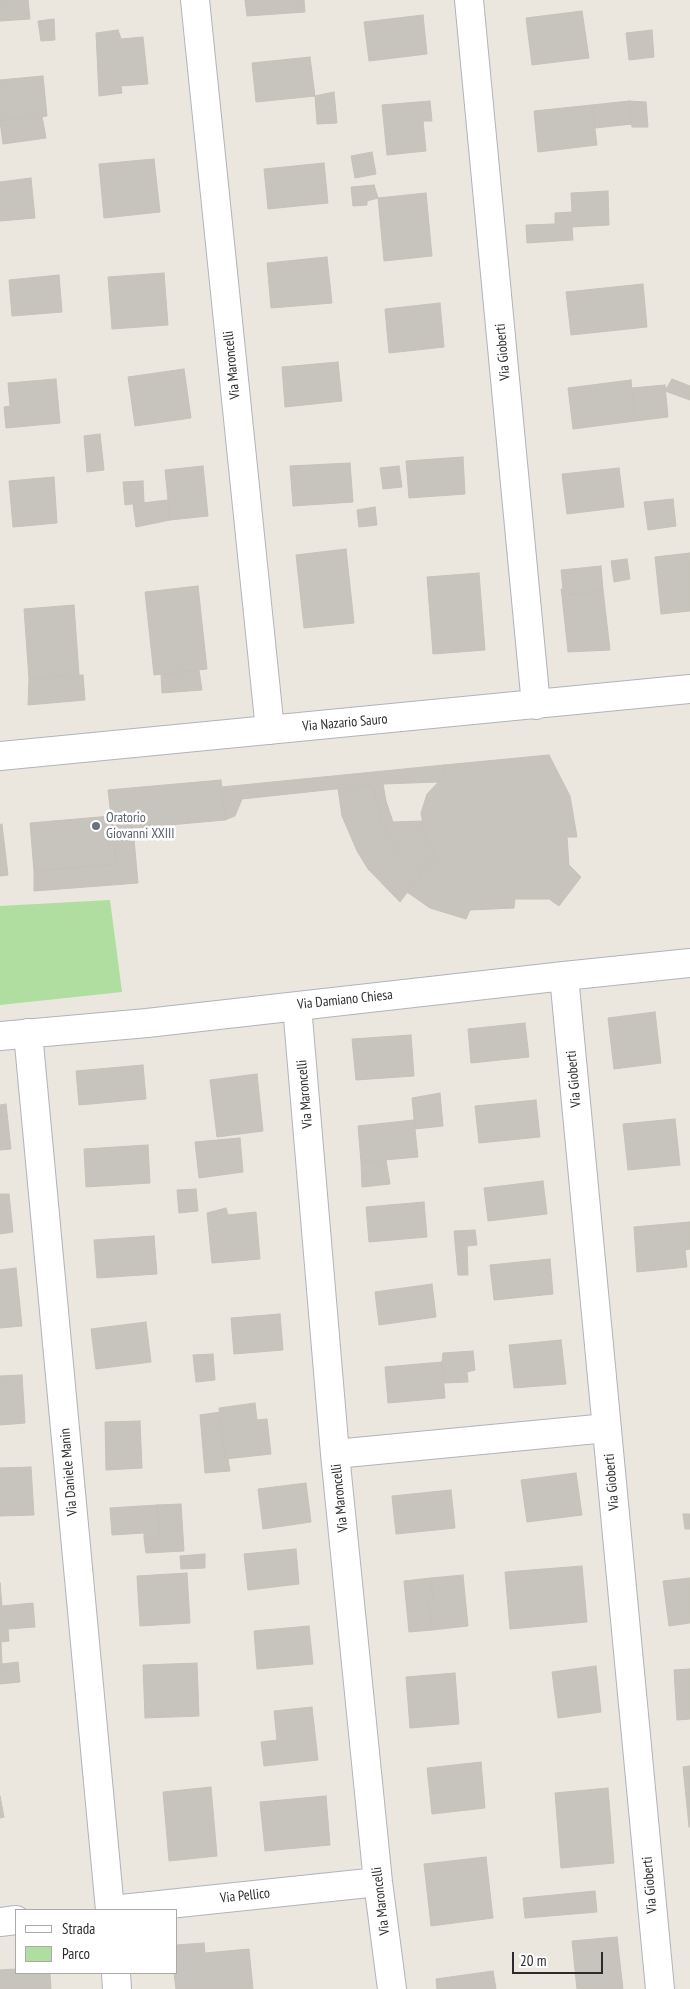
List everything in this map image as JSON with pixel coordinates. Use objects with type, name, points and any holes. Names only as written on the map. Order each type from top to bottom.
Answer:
[{"type":"street","name":"Via Maroncelli","points":[[195,0],[270,730]]},
{"type":"street","name":"Via Gioberti","points":[[469,0],[536,705]]},
{"type":"street","name":"Via Nazario Sauro","points":[[0,756],[690,689]]},
{"type":"street","name":"Via Damiano Chiesa","points":[[0,1036],[147,1023],[690,963]]},
{"type":"street","name":"Via Gioberti","points":[[564,976],[660,1989]]},
{"type":"street","name":"Via Maroncelli","points":[[297,1006],[335,1454],[378,1882],[392,1989]]},
{"type":"street","name":"Via Daniele Manin","points":[[28,1033],[111,1909]]},
{"type":"street","points":[[335,1454],[607,1428]]},
{"type":"street","name":"Via Pellico","points":[[121,1909],[378,1882]]},
{"type":"street","points":[[0,1922],[15,1920]]},
{"type":"street","points":[[116,1974],[117,1989]]},
{"type":"green space","points":[[110,900],[122,992],[0,1005],[0,906]]},
{"type":"building","points":[[0,0],[28,0],[30,19],[0,21]]},
{"type":"building","points":[[245,0],[304,0],[305,12],[247,16]]},
{"type":"building","points":[[582,11],[589,58],[532,65],[526,18]]},
{"type":"building","points":[[423,15],[427,54],[369,61],[364,22]]},
{"type":"building","points":[[54,19],[55,40],[41,41],[38,21]]},
{"type":"building","points":[[118,30],[121,39],[143,37],[148,84],[121,86],[122,93],[99,96],[96,33]]},
{"type":"building","points":[[652,30],[654,57],[629,60],[626,33]]},
{"type":"building","points":[[310,57],[315,96],[256,102],[252,63]]},
{"type":"building","points":[[43,76],[47,116],[0,121],[0,80]]},
{"type":"building","points":[[334,92],[337,123],[317,124],[315,96]]},
{"type":"building","points":[[430,101],[432,121],[423,121],[426,151],[387,155],[382,105]]},
{"type":"building","points":[[629,101],[632,124],[595,128],[592,105]]},
{"type":"building","points":[[629,101],[646,102],[648,127],[632,127]]},
{"type":"building","points":[[592,105],[597,145],[538,152],[534,111]]},
{"type":"building","points":[[42,116],[46,138],[3,144],[0,121]]},
{"type":"building","points":[[372,152],[376,174],[355,178],[351,156]]},
{"type":"building","points":[[154,159],[160,212],[104,218],[99,164]]},
{"type":"building","points":[[324,163],[328,203],[268,209],[264,169]]},
{"type":"building","points":[[31,178],[35,218],[0,221],[0,182]]},
{"type":"building","points":[[374,185],[378,198],[367,201],[367,205],[353,206],[351,187]]},
{"type":"building","points":[[608,191],[609,225],[572,227],[573,240],[527,243],[526,225],[555,224],[555,213],[572,212],[571,193]]},
{"type":"building","points":[[426,193],[432,256],[384,261],[378,198]]},
{"type":"building","points":[[327,257],[332,303],[271,308],[267,263]]},
{"type":"building","points":[[164,273],[168,325],[112,329],[108,277]]},
{"type":"building","points":[[59,275],[62,312],[12,316],[9,280]]},
{"type":"building","points":[[643,284],[647,327],[571,335],[566,292]]},
{"type":"building","points":[[440,303],[444,347],[389,353],[385,309]]},
{"type":"building","points":[[338,362],[342,401],[285,407],[282,367]]},
{"type":"building","points":[[184,369],[191,418],[135,426],[128,377]]},
{"type":"building","points":[[56,379],[60,423],[6,428],[4,407],[10,406],[8,383]]},
{"type":"building","points":[[672,379],[690,386],[690,400],[665,391]]},
{"type":"building","points":[[631,380],[635,421],[573,429],[568,388]]},
{"type":"building","points":[[665,385],[668,417],[635,421],[632,388]]},
{"type":"building","points":[[100,434],[104,470],[87,472],[84,436]]},
{"type":"building","points":[[463,457],[465,494],[409,498],[406,461]]},
{"type":"building","points":[[350,463],[353,502],[293,506],[290,466]]},
{"type":"building","points":[[203,466],[208,516],[170,520],[165,470]]},
{"type":"building","points":[[399,466],[402,487],[383,489],[380,468]]},
{"type":"building","points":[[619,468],[624,507],[567,514],[562,474]]},
{"type":"building","points":[[54,477],[57,523],[13,527],[9,481]]},
{"type":"building","points":[[143,481],[144,502],[125,505],[123,482]]},
{"type":"building","points":[[673,499],[676,526],[648,530],[644,502]]},
{"type":"building","points":[[168,500],[170,520],[136,527],[133,504]]},
{"type":"building","points":[[375,507],[377,525],[359,527],[357,510]]},
{"type":"building","points":[[346,549],[354,623],[304,628],[296,555]]},
{"type":"building","points":[[690,553],[690,611],[661,614],[655,557]]},
{"type":"building","points":[[627,559],[630,579],[614,582],[611,561]]},
{"type":"building","points":[[601,566],[603,590],[562,596],[561,570]]},
{"type":"building","points":[[479,573],[485,650],[433,654],[427,577]]},
{"type":"building","points":[[198,586],[207,669],[154,675],[145,592]]},
{"type":"building","points":[[603,590],[610,650],[568,652],[562,596]]},
{"type":"building","points":[[74,605],[79,675],[29,679],[24,609]]},
{"type":"building","points":[[199,670],[202,690],[162,693],[161,674]]},
{"type":"building","points":[[83,675],[85,700],[28,705],[29,679]]},
{"type":"building","points":[[549,755],[570,796],[577,837],[567,837],[569,865],[581,877],[559,906],[549,899],[515,899],[514,908],[470,910],[466,919],[430,908],[407,892],[435,856],[425,836],[421,813],[427,794],[446,774],[444,765]]},
{"type":"building","points":[[444,765],[446,774],[438,782],[383,784],[393,822],[422,821],[425,836],[435,856],[421,874],[400,853],[390,838],[382,823],[373,785],[242,799],[235,816],[225,820],[222,787]]},
{"type":"building","name":"Oratorio Giovanni XXIII","points":[[221,780],[225,820],[113,830],[116,864],[34,871],[30,823],[111,816],[108,790]]},
{"type":"building","points":[[373,785],[382,823],[390,838],[400,853],[421,874],[400,902],[368,869],[357,851],[342,816],[338,789]]},
{"type":"building","points":[[2,824],[8,875],[0,876],[0,825]]},
{"type":"building","points":[[133,828],[138,883],[34,891],[34,871],[116,864],[113,830]]},
{"type":"building","points":[[655,1012],[661,1063],[614,1069],[608,1018]]},
{"type":"building","points":[[525,1023],[529,1057],[471,1063],[468,1029]]},
{"type":"building","points":[[411,1035],[414,1076],[356,1080],[352,1039]]},
{"type":"building","points":[[143,1065],[146,1099],[79,1105],[76,1071]]},
{"type":"building","points":[[257,1074],[263,1131],[217,1137],[210,1080]]},
{"type":"building","points":[[440,1093],[443,1126],[415,1129],[412,1098]]},
{"type":"building","points":[[536,1100],[540,1137],[479,1143],[475,1106]]},
{"type":"building","points":[[6,1104],[11,1149],[0,1150],[0,1105]]},
{"type":"building","points":[[675,1119],[680,1165],[628,1170],[623,1124]]},
{"type":"building","points":[[414,1120],[418,1157],[361,1162],[358,1126]]},
{"type":"building","points":[[240,1138],[243,1172],[199,1178],[195,1142]]},
{"type":"building","points":[[148,1145],[150,1183],[86,1187],[84,1149]]},
{"type":"building","points":[[386,1160],[390,1184],[362,1187],[361,1162]]},
{"type":"building","points":[[543,1181],[547,1214],[488,1221],[484,1188]]},
{"type":"building","points":[[196,1189],[198,1211],[179,1213],[177,1190]]},
{"type":"building","points":[[0,1194],[9,1194],[13,1232],[0,1234]]},
{"type":"building","points":[[424,1202],[427,1237],[369,1242],[366,1207]]},
{"type":"building","points":[[226,1208],[228,1215],[256,1212],[260,1259],[212,1263],[207,1213]]},
{"type":"building","points":[[690,1222],[690,1249],[685,1250],[687,1267],[637,1272],[634,1227]]},
{"type":"building","points":[[475,1230],[477,1245],[467,1246],[468,1275],[458,1275],[454,1231]]},
{"type":"building","points":[[154,1236],[157,1274],[97,1278],[94,1240]]},
{"type":"building","points":[[550,1259],[553,1294],[494,1300],[490,1265]]},
{"type":"building","points":[[16,1268],[22,1326],[0,1328],[0,1270]]},
{"type":"building","points":[[432,1284],[436,1317],[379,1325],[375,1292]]},
{"type":"building","points":[[280,1314],[283,1350],[234,1354],[231,1318]]},
{"type":"building","points":[[146,1322],[151,1362],[96,1369],[91,1329]]},
{"type":"building","points":[[561,1340],[566,1384],[514,1388],[509,1345]]},
{"type":"building","points":[[473,1351],[475,1370],[467,1372],[468,1382],[444,1383],[443,1353]]},
{"type":"building","points":[[213,1354],[215,1380],[196,1382],[193,1355]]},
{"type":"building","points":[[442,1362],[445,1398],[388,1403],[385,1367]]},
{"type":"building","points":[[22,1375],[25,1423],[0,1425],[0,1376]]},
{"type":"building","points":[[255,1403],[257,1420],[267,1419],[271,1454],[225,1459],[219,1408]]},
{"type":"building","points":[[220,1412],[225,1459],[228,1459],[230,1471],[205,1473],[200,1415]]},
{"type":"building","points":[[140,1421],[142,1468],[106,1470],[105,1422]]},
{"type":"building","points":[[31,1467],[34,1515],[0,1516],[0,1468]]},
{"type":"building","points":[[576,1473],[582,1515],[527,1522],[521,1480]]},
{"type":"building","points":[[306,1483],[311,1522],[263,1529],[258,1489]]},
{"type":"building","points":[[451,1490],[455,1528],[396,1534],[392,1496]]},
{"type":"building","points":[[181,1504],[184,1551],[146,1553],[144,1539],[160,1536],[157,1505]]},
{"type":"building","points":[[157,1505],[160,1536],[144,1539],[144,1533],[112,1535],[110,1508]]},
{"type":"building","points":[[683,1514],[690,1514],[690,1529],[685,1529]]},
{"type":"building","points":[[296,1549],[299,1584],[248,1590],[244,1554]]},
{"type":"building","points":[[205,1554],[205,1568],[181,1569],[180,1556]]},
{"type":"building","points":[[582,1566],[587,1622],[510,1629],[505,1572]]},
{"type":"building","points":[[187,1573],[190,1623],[140,1626],[137,1576]]},
{"type":"building","points":[[463,1575],[468,1626],[432,1630],[428,1600],[433,1599],[431,1578]]},
{"type":"building","points":[[431,1578],[433,1599],[428,1600],[432,1630],[409,1632],[404,1581]]},
{"type":"building","points":[[690,1578],[690,1623],[669,1626],[663,1581]]},
{"type":"building","points":[[0,1583],[2,1606],[33,1603],[35,1627],[8,1629],[9,1641],[1,1642],[2,1664],[18,1662],[20,1682],[0,1684]]},
{"type":"building","points":[[309,1626],[313,1664],[257,1669],[254,1631]]},
{"type":"building","points":[[197,1663],[199,1716],[145,1718],[143,1665]]},
{"type":"building","points":[[596,1666],[601,1712],[558,1718],[552,1672]]},
{"type":"building","points":[[690,1669],[690,1719],[677,1720],[674,1670]]},
{"type":"building","points":[[455,1673],[459,1724],[410,1728],[406,1677]]},
{"type":"building","points":[[312,1707],[318,1760],[264,1766],[261,1742],[277,1740],[274,1711]]},
{"type":"building","points":[[481,1762],[485,1808],[432,1814],[427,1768]]},
{"type":"building","points":[[690,1766],[690,1827],[689,1827],[683,1767]]},
{"type":"building","points":[[211,1787],[217,1856],[169,1861],[163,1792]]},
{"type":"building","points":[[608,1788],[614,1863],[561,1868],[555,1793]]},
{"type":"building","points":[[0,1796],[4,1817],[0,1818]]},
{"type":"building","points":[[326,1796],[330,1845],[265,1851],[260,1802]]},
{"type":"building","points":[[486,1857],[493,1918],[431,1926],[424,1864]]},
{"type":"building","points":[[595,1891],[597,1912],[525,1918],[523,1898]]},
{"type":"building","points":[[617,1937],[623,1989],[577,1989],[572,1941]]},
{"type":"building","points":[[204,1943],[205,1953],[249,1949],[253,1989],[176,1989],[174,1974],[178,1974],[178,1945]]},
{"type":"building","points":[[15,1969],[15,1974],[50,1974],[51,1989],[0,1989],[0,1970]]},
{"type":"building","points":[[493,1971],[496,1989],[437,1989],[436,1979]]},
{"type":"place","name":"Oratorio Giovanni XXIII","points":[[96,826]]}]
